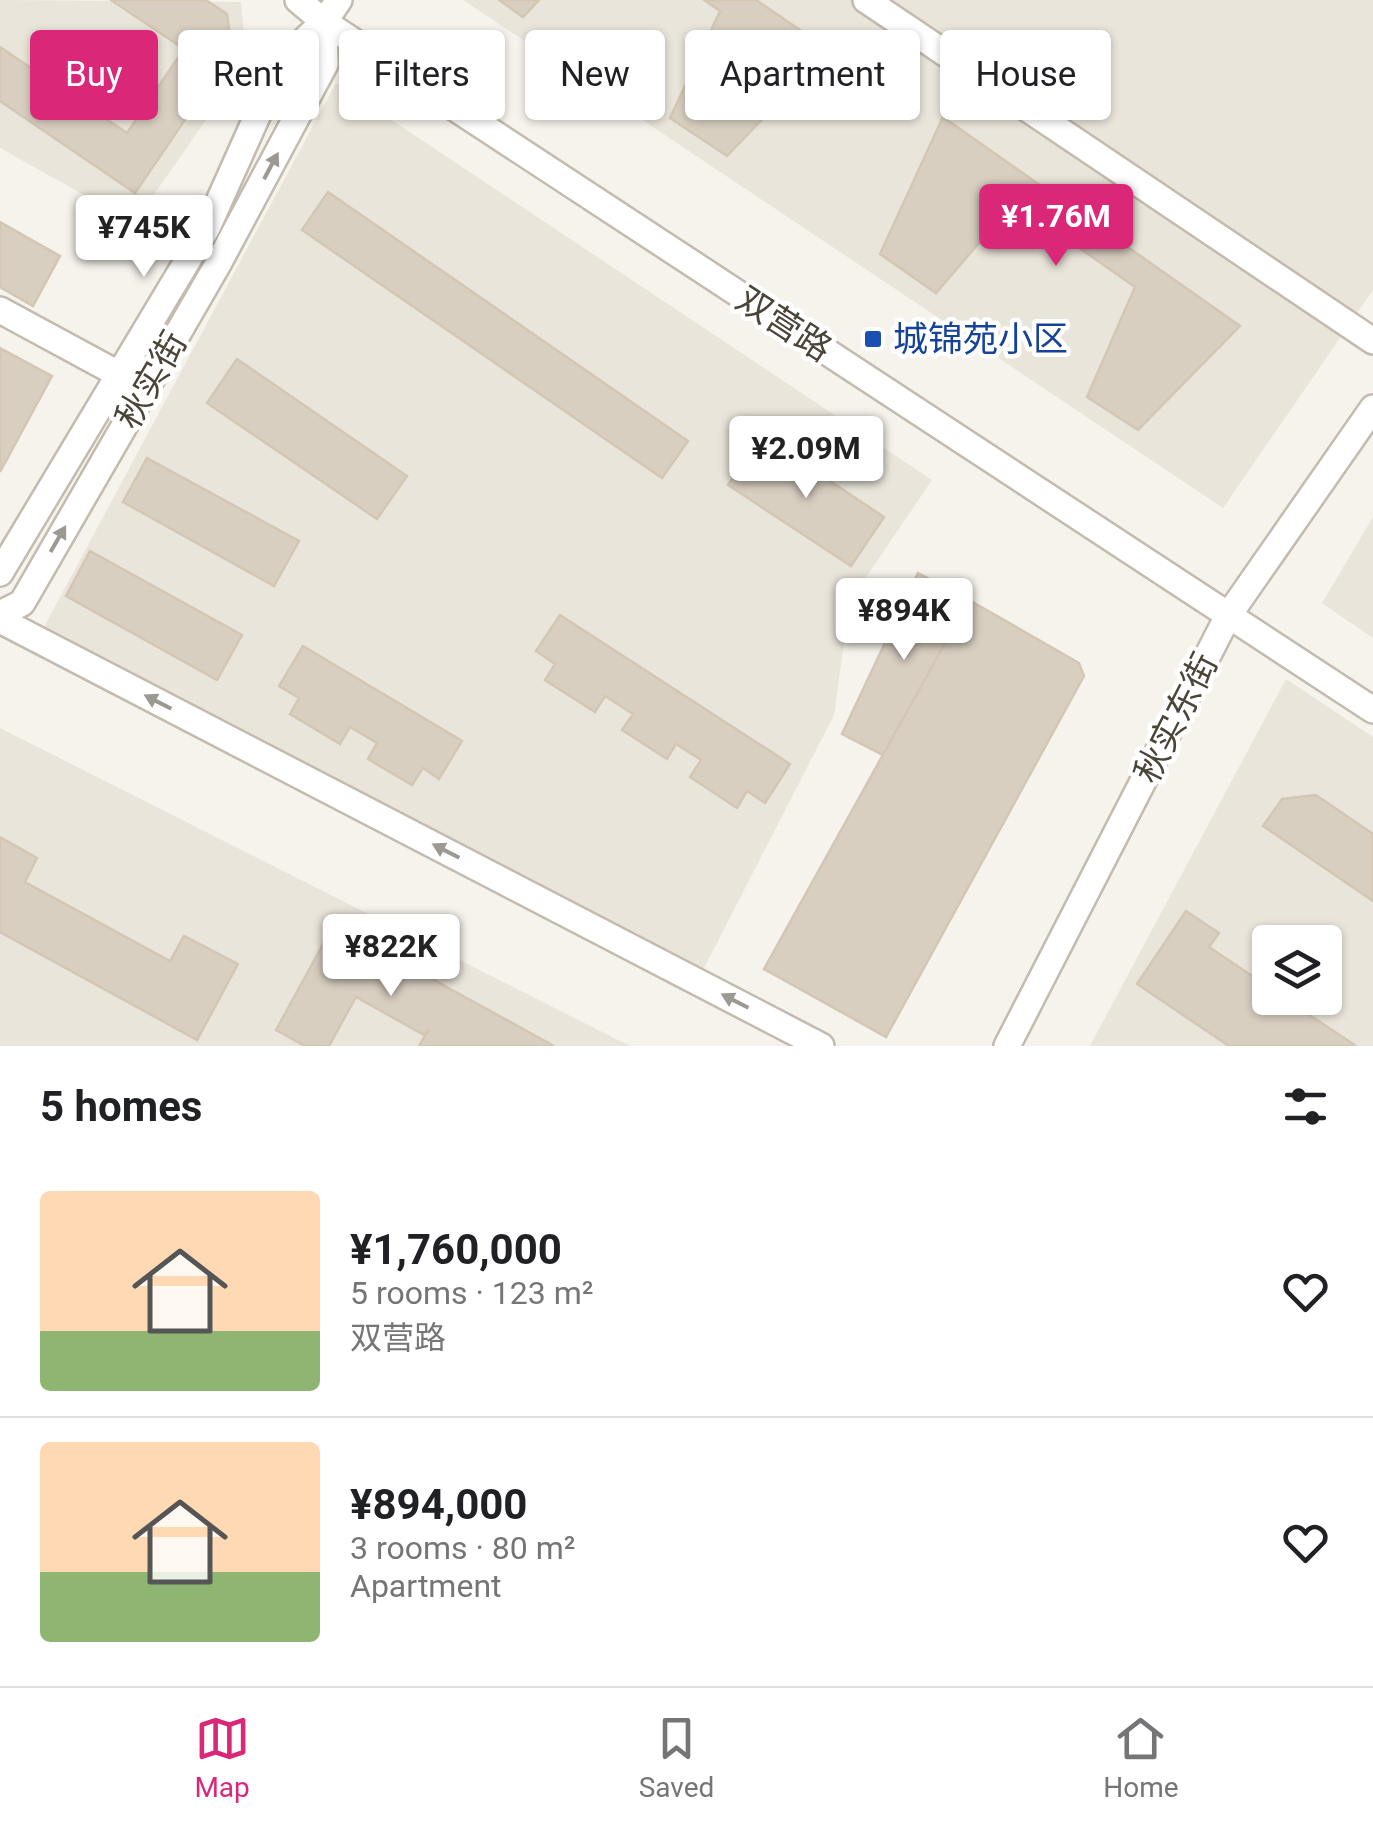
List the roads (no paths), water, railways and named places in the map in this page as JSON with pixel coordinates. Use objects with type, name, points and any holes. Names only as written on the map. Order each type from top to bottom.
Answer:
[{"type":"street","name":"双营路","points":[[298,0],[324,22],[1373,710]]},
{"type":"street","name":"秋实街","points":[[315,30],[340,0]]},
{"type":"street","points":[[866,0],[1373,341]]},
{"type":"street","name":"秋实街","points":[[319,75],[325,64],[324,22]]},
{"type":"street","name":"秋实街","points":[[0,574],[207,228],[258,120]]},
{"type":"street","name":"秋实街","points":[[0,617],[22,603],[218,264],[295,120]]},
{"type":"street","points":[[0,310],[146,388]]},
{"type":"street","name":"秋实东街","points":[[1008,1046],[1228,616],[1373,408]]},
{"type":"street","points":[[0,617],[821,1046]]},
{"type":"place","name":"城锦苑小区","points":[[873,339]]}]
